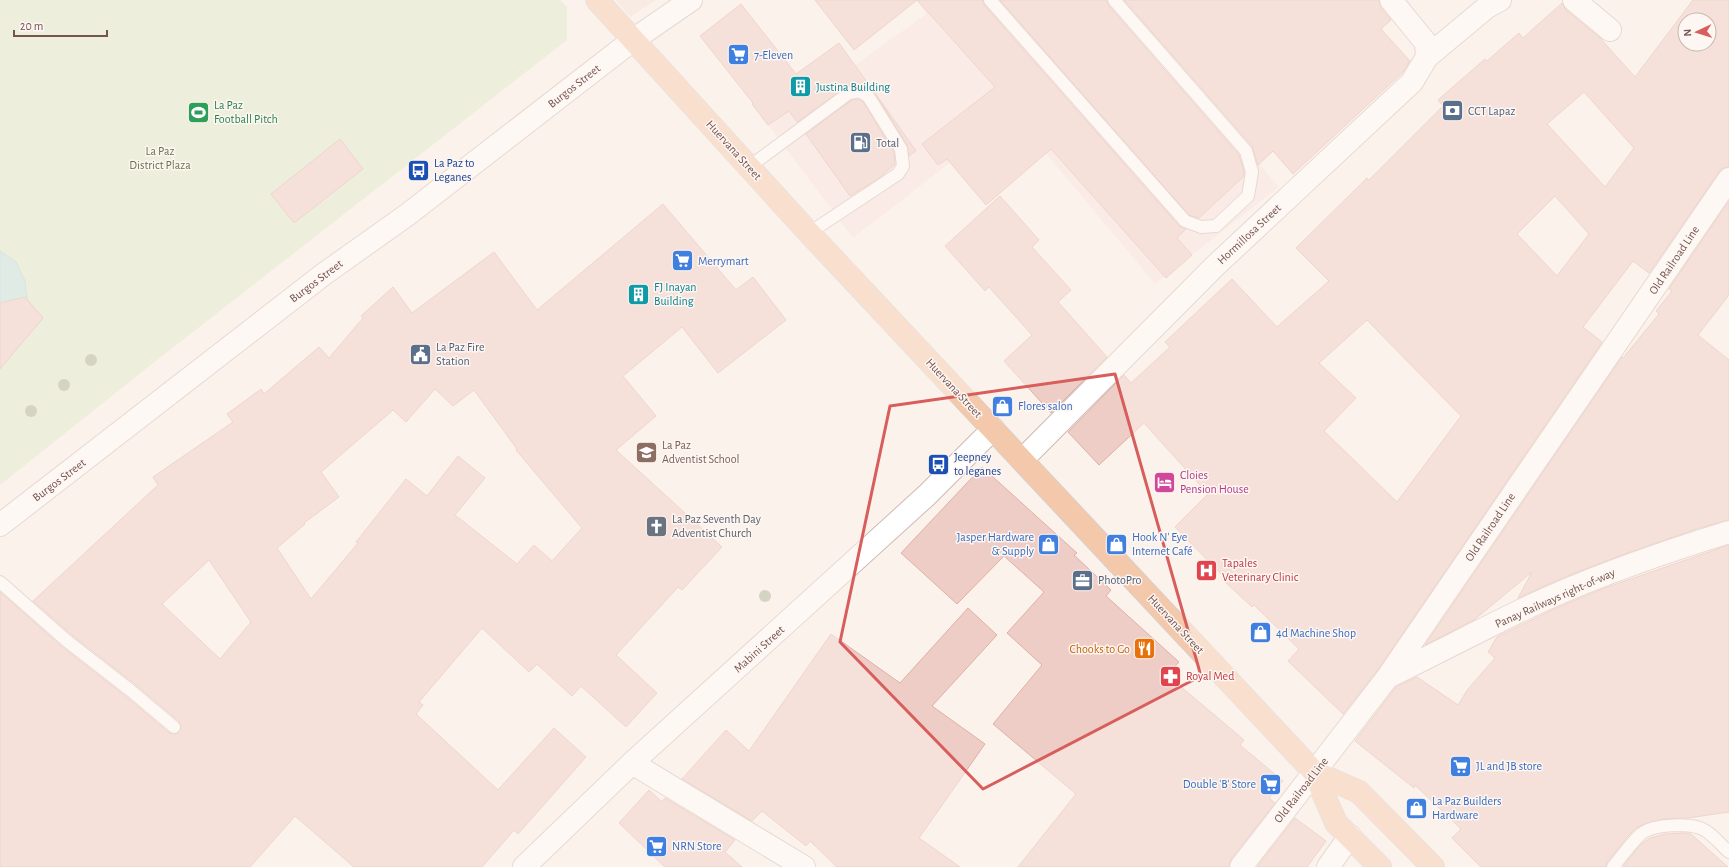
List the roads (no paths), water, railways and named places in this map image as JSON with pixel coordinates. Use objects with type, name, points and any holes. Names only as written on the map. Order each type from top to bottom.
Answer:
[{"type":"main road","name":"Huervana Street","points":[[598,0],[809,233],[1314,772],[1336,823],[1380,867]]},
{"type":"main road","name":"Huervana Street","points":[[1314,772],[1359,792],[1433,867]]},
{"type":"street","name":"Burgos Street","points":[[0,525],[324,274],[407,215],[633,40],[691,0]]},
{"type":"street","points":[[1391,0],[1426,43],[1427,57]]},
{"type":"street","name":"Hormillosa Street","points":[[1022,460],[1215,266],[1412,82],[1427,57],[1487,7],[1500,0]]},
{"type":"street","points":[[1574,0],[1610,30]]},
{"type":"street","name":"Old Railroad Line","points":[[1241,867],[1387,678],[1729,179]]},
{"type":"street","name":"Mabini Street","points":[[524,867],[632,763],[927,495],[993,429]]},
{"type":"street","name":"Panay Railways right-of-way","points":[[1387,678],[1522,610],[1648,558],[1729,532]]},
{"type":"street","points":[[632,763],[804,867]]},
{"type":"street","points":[[1328,867],[1350,836]]},
{"type":"lane","points":[[990,0],[1185,221],[1201,227],[1216,226],[1248,196],[1252,172],[1246,151],[1114,0]]},
{"type":"lane","points":[[749,167],[849,93],[859,91],[868,96],[901,149],[903,166],[898,174],[809,233]]},
{"type":"lane","points":[[0,582],[67,641],[130,690],[174,727]]},
{"type":"lane","points":[[1613,867],[1642,834],[1651,828],[1665,826],[1691,826],[1705,830],[1729,852]]},
{"type":"water","points":[[0,251],[16,262],[25,281],[27,300],[43,318],[0,367]]},
{"type":"place","name":"7-Eleven","points":[[738,55]]},
{"type":"place","name":"Justina Building","points":[[801,87]]},
{"type":"place","name":"CCT Lapaz","points":[[1453,111]]},
{"type":"place","name":"La Paz Football Pitch","points":[[199,112]]},
{"type":"place","name":"Total","points":[[861,143]]},
{"type":"place","name":"La Paz to Leganes","points":[[419,170]]},
{"type":"place","name":"Merrymart","points":[[682,261]]},
{"type":"place","name":"FJ Inayan Building","points":[[638,294]]},
{"type":"place","name":"La Paz Fire Station","points":[[421,354]]},
{"type":"place","name":"Flores salon","points":[[1002,406]]},
{"type":"place","name":"La Paz Adventist School","points":[[647,452]]},
{"type":"place","name":"Jeepney to leganes","points":[[938,464]]},
{"type":"place","name":"Cloies Pension House","points":[[1165,482]]},
{"type":"place","name":"La Paz Seventh Day Adventist Church","points":[[656,526]]},
{"type":"place","name":"Jasper Hardware & Supply","points":[[1049,544]]},
{"type":"place","name":"Hook N' Eye Internet Café","points":[[1117,544]]},
{"type":"place","name":"Tapales Veterinary Clinic","points":[[1206,570]]},
{"type":"place","name":"PhotoPro","points":[[1082,580]]},
{"type":"place","name":"4d Machine Shop","points":[[1261,633]]},
{"type":"place","name":"Chooks to Go","points":[[1145,649]]},
{"type":"place","name":"Royal Med","points":[[1171,676]]},
{"type":"place","name":"JL and JB store","points":[[1461,766]]},
{"type":"place","name":"Double 'B' Store","points":[[1271,784]]},
{"type":"place","name":"La Paz Builders Hardware","points":[[1416,808]]},
{"type":"place","name":"NRN Store","points":[[656,846]]},
{"type":"park label","name":"La Paz District Plaza","points":[[160,158]]}]
